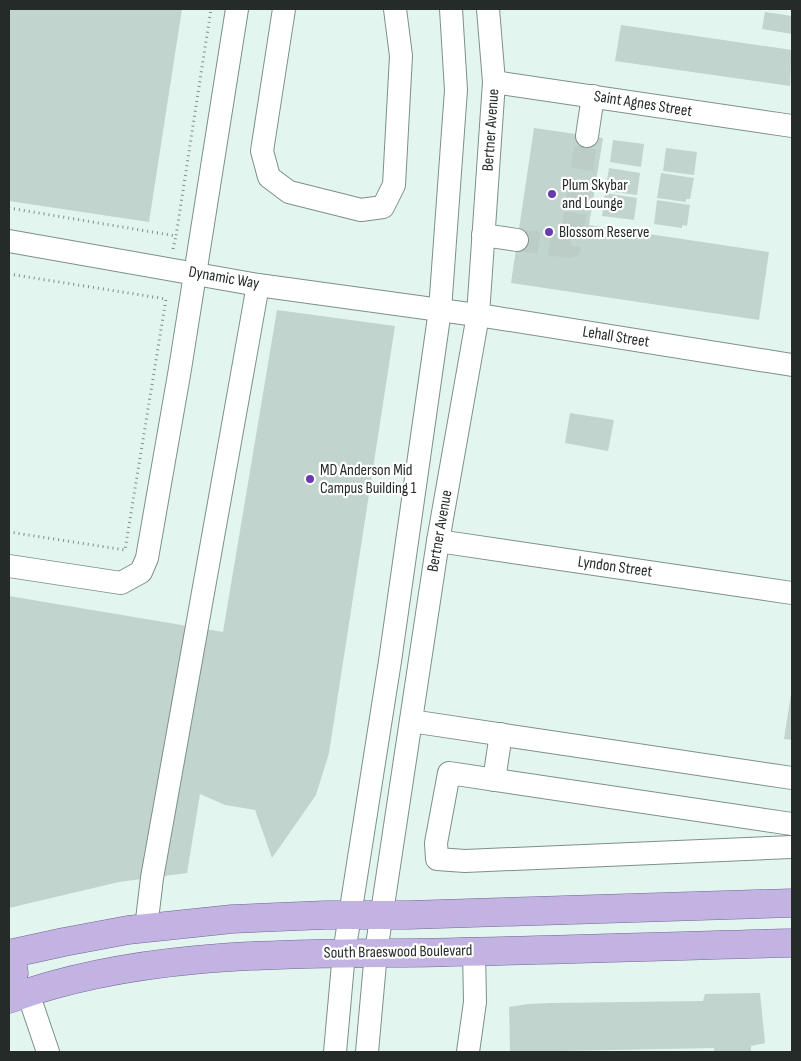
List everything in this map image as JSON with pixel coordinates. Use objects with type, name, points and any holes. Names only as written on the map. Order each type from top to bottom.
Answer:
[{"type":"main road","points":[[12,971],[137,929],[232,919],[792,903]]},
{"type":"main road","points":[[134,968],[137,929]]},
{"type":"main road","name":"South Braeswood Boulevard","points":[[12,971],[94,976],[134,968],[235,956],[792,943]]},
{"type":"street","points":[[9,566],[121,583],[141,572],[147,558],[196,273],[237,9]]},
{"type":"street","points":[[284,9],[262,151],[269,177],[289,192],[361,210],[382,207],[394,185],[401,56],[395,9]]},
{"type":"street","name":"Bertner Avenue","points":[[335,1052],[344,953],[440,310],[456,90],[451,9]]},
{"type":"street","name":"Bertner Avenue","points":[[367,1052],[376,952],[404,764],[438,541],[478,316],[494,82],[488,9]]},
{"type":"street","name":"Saint Agnes Street","points":[[494,82],[792,126]]},
{"type":"street","points":[[587,136],[593,96]]},
{"type":"street","points":[[483,236],[518,240]]},
{"type":"street","name":"Dynamic Way","points":[[9,241],[258,285],[440,310]]},
{"type":"street","points":[[137,929],[152,878],[258,285]]},
{"type":"street","name":"Lehall Street","points":[[440,310],[792,365]]},
{"type":"street","name":"Lyndon Street","points":[[438,541],[792,593]]},
{"type":"street","points":[[401,580],[414,601],[396,718],[404,764]]},
{"type":"street","points":[[411,721],[792,778]]},
{"type":"street","points":[[494,780],[501,734]]},
{"type":"street","points":[[792,824],[449,773],[436,843],[437,859],[465,861],[792,848]]},
{"type":"street","points":[[468,1052],[475,1002],[474,950]]},
{"type":"street","points":[[12,971],[48,1052]]},
{"type":"path","points":[[9,208],[176,236],[211,9]]},
{"type":"path","points":[[9,274],[166,299],[125,550],[9,532]]},
{"type":"building","points":[[9,9],[182,9],[149,222],[9,201]]},
{"type":"building","points":[[765,12],[792,16],[792,34],[762,29]]},
{"type":"building","points":[[621,25],[792,50],[790,86],[615,61]]},
{"type":"building","points":[[534,128],[603,138],[589,225],[769,252],[759,320],[511,283]]},
{"type":"building","points":[[613,140],[644,144],[641,167],[610,162]]},
{"type":"building","points":[[666,148],[697,152],[694,175],[663,171]]},
{"type":"building","points":[[609,168],[640,173],[637,195],[605,191]]},
{"type":"building","points":[[661,173],[694,178],[690,199],[686,199],[686,202],[657,198]]},
{"type":"building","points":[[605,193],[637,198],[634,220],[602,216]]},
{"type":"building","points":[[657,200],[690,205],[687,226],[682,225],[682,228],[654,224]]},
{"type":"building","points":[[277,310],[395,326],[329,753],[316,795],[272,858],[255,810],[225,805],[200,794],[187,873],[119,882],[9,908],[9,596],[223,632]]},
{"type":"building","points":[[570,413],[614,420],[608,451],[565,443]]},
{"type":"building","points":[[792,694],[792,740],[784,739]]},
{"type":"building","points":[[760,993],[765,1043],[751,1046],[751,1052],[714,1052],[714,1048],[510,1052],[509,1007],[550,1003],[703,1001],[705,994]]},
{"type":"tunnel","points":[[517,240],[570,247],[587,136]]},
{"type":"place","name":"Plum Skybar and Lounge","points":[[552,194]]},
{"type":"place","name":"Blossom Reserve","points":[[549,232]]},
{"type":"place","name":"MD Anderson Mid Campus Building 1","points":[[310,479]]}]
